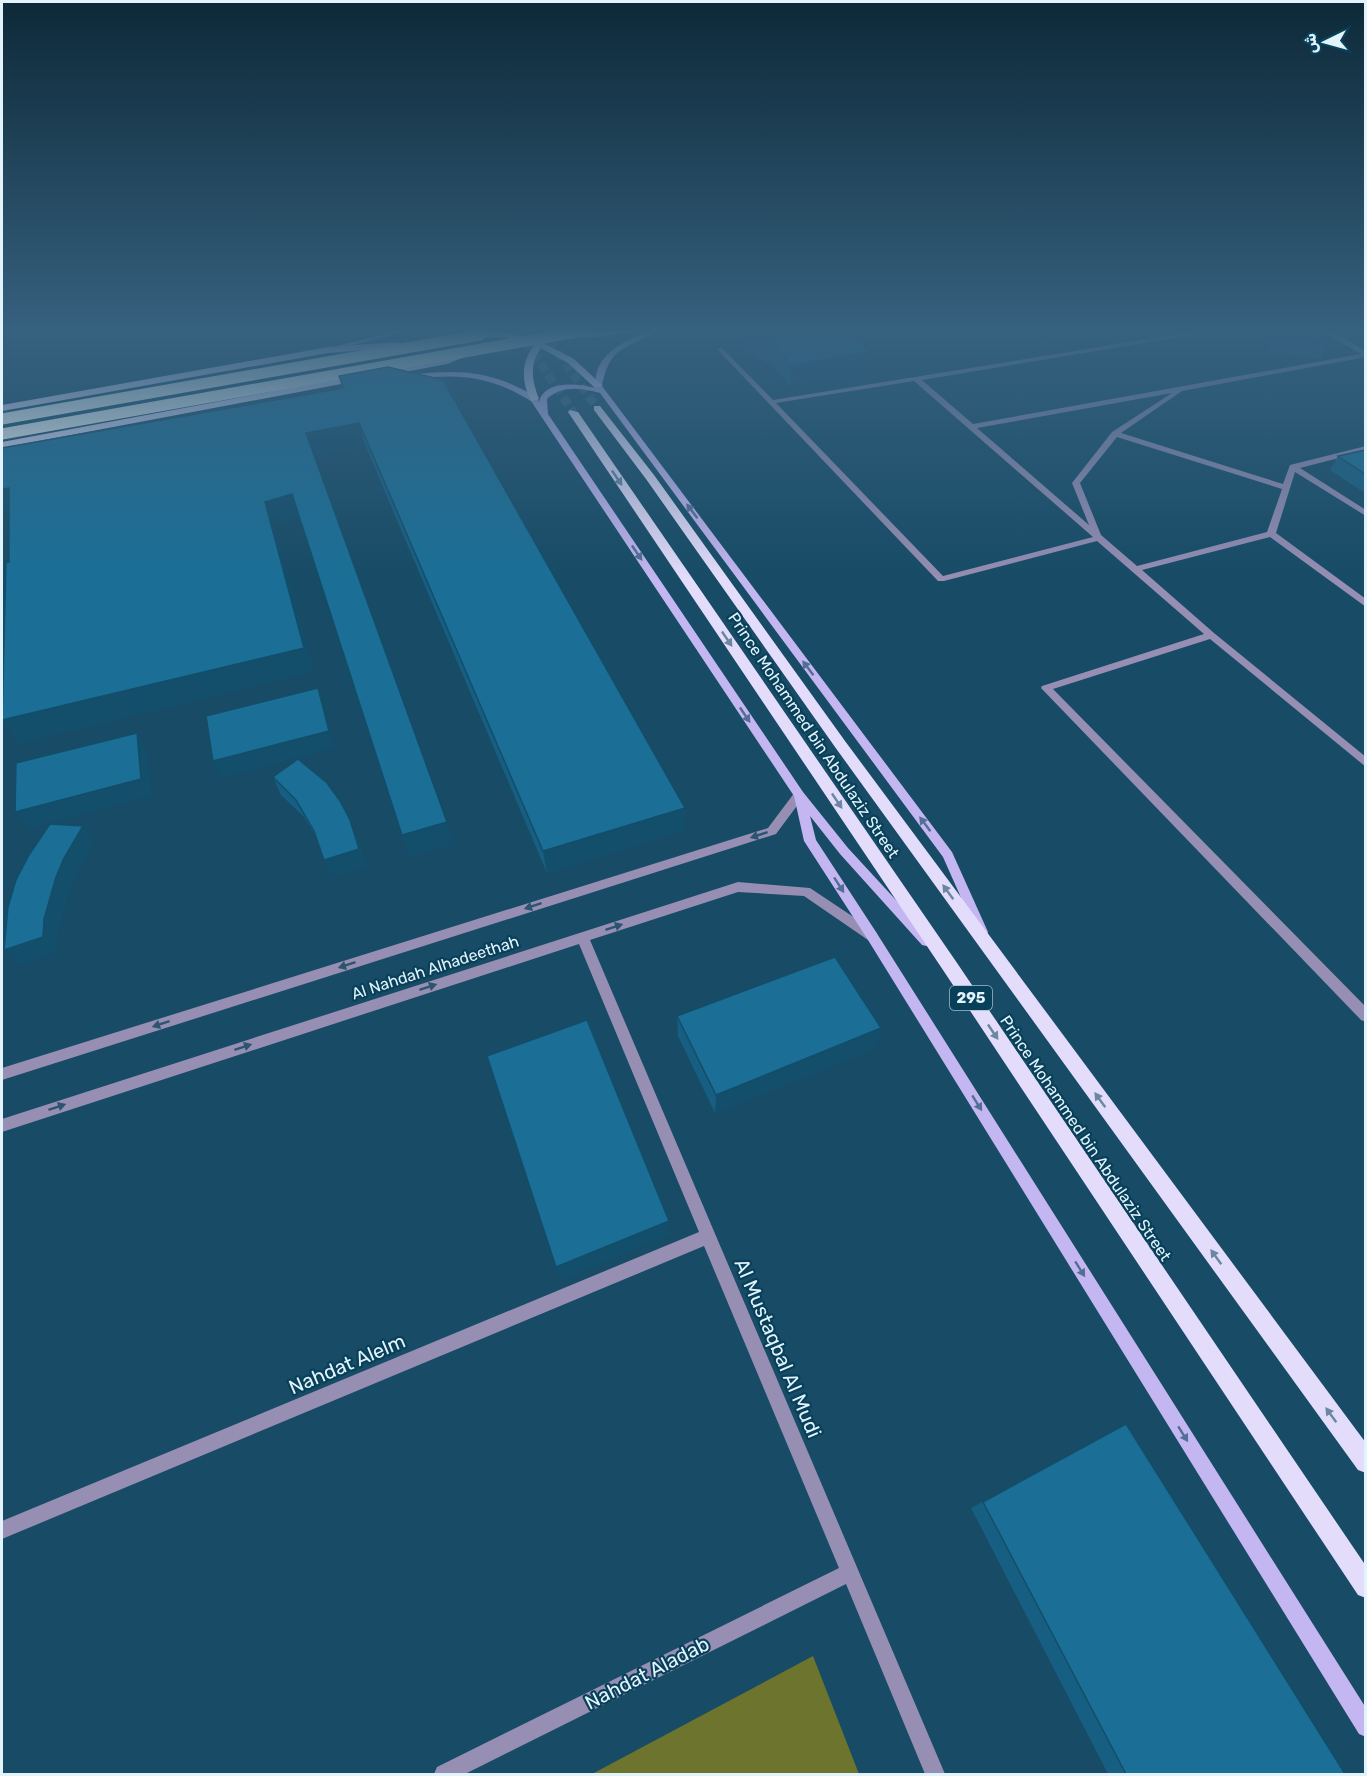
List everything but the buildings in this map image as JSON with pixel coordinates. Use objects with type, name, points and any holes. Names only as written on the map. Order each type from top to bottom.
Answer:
[{"type":"highway","points":[[2,419],[38,413]]},
{"type":"highway","points":[[2,434],[121,413]]},
{"type":"main road","points":[[2,445],[177,413]]},
{"type":"main road","name":"Prince Mohammed bin Abdulaziz Street","points":[[574,413],[949,965],[1365,1587]]},
{"type":"main road","name":"Prince Mohammed bin Abdulaziz Street","points":[[601,413],[650,477],[840,744],[1365,1462]]},
{"type":"main road","points":[[618,413],[948,855],[990,950]]},
{"type":"main road","points":[[544,414],[799,795],[844,851],[949,965]]},
{"type":"main road","points":[[799,795],[810,841],[872,936],[1365,1727]]},
{"type":"street","points":[[781,413],[940,579],[1099,538]]},
{"type":"street","points":[[955,413],[1211,635],[1360,755],[1365,763]]},
{"type":"street","points":[[971,427],[1048,413]]},
{"type":"street","points":[[1099,538],[1076,483],[1115,434],[1147,413]]},
{"type":"street","points":[[1115,434],[1286,488]]},
{"type":"street","points":[[1293,467],[1365,448]]},
{"type":"street","points":[[1271,534],[1293,467]]},
{"type":"street","points":[[1293,467],[1365,514]]},
{"type":"street","points":[[1137,569],[1271,534]]},
{"type":"street","points":[[1271,534],[1365,604]]},
{"type":"street","points":[[1211,635],[1046,688],[1365,1016]]},
{"type":"street","name":"Al Nahdah Alhadeethah","points":[[2,1074],[772,831],[799,795]]},
{"type":"street","name":"Al Nahdah Alhadeethah","points":[[2,1125],[738,887],[806,891],[872,936]]},
{"type":"street","name":"Al Mustaqbal Al Mudi","points":[[582,937],[935,1774]]},
{"type":"street","name":"Nahdat Alelm","points":[[2,1530],[709,1236]]},
{"type":"street","name":"Nahdat Aladab","points":[[444,1774],[850,1572]]},
{"type":"green space","points":[[813,1656],[859,1774],[592,1774]]}]
